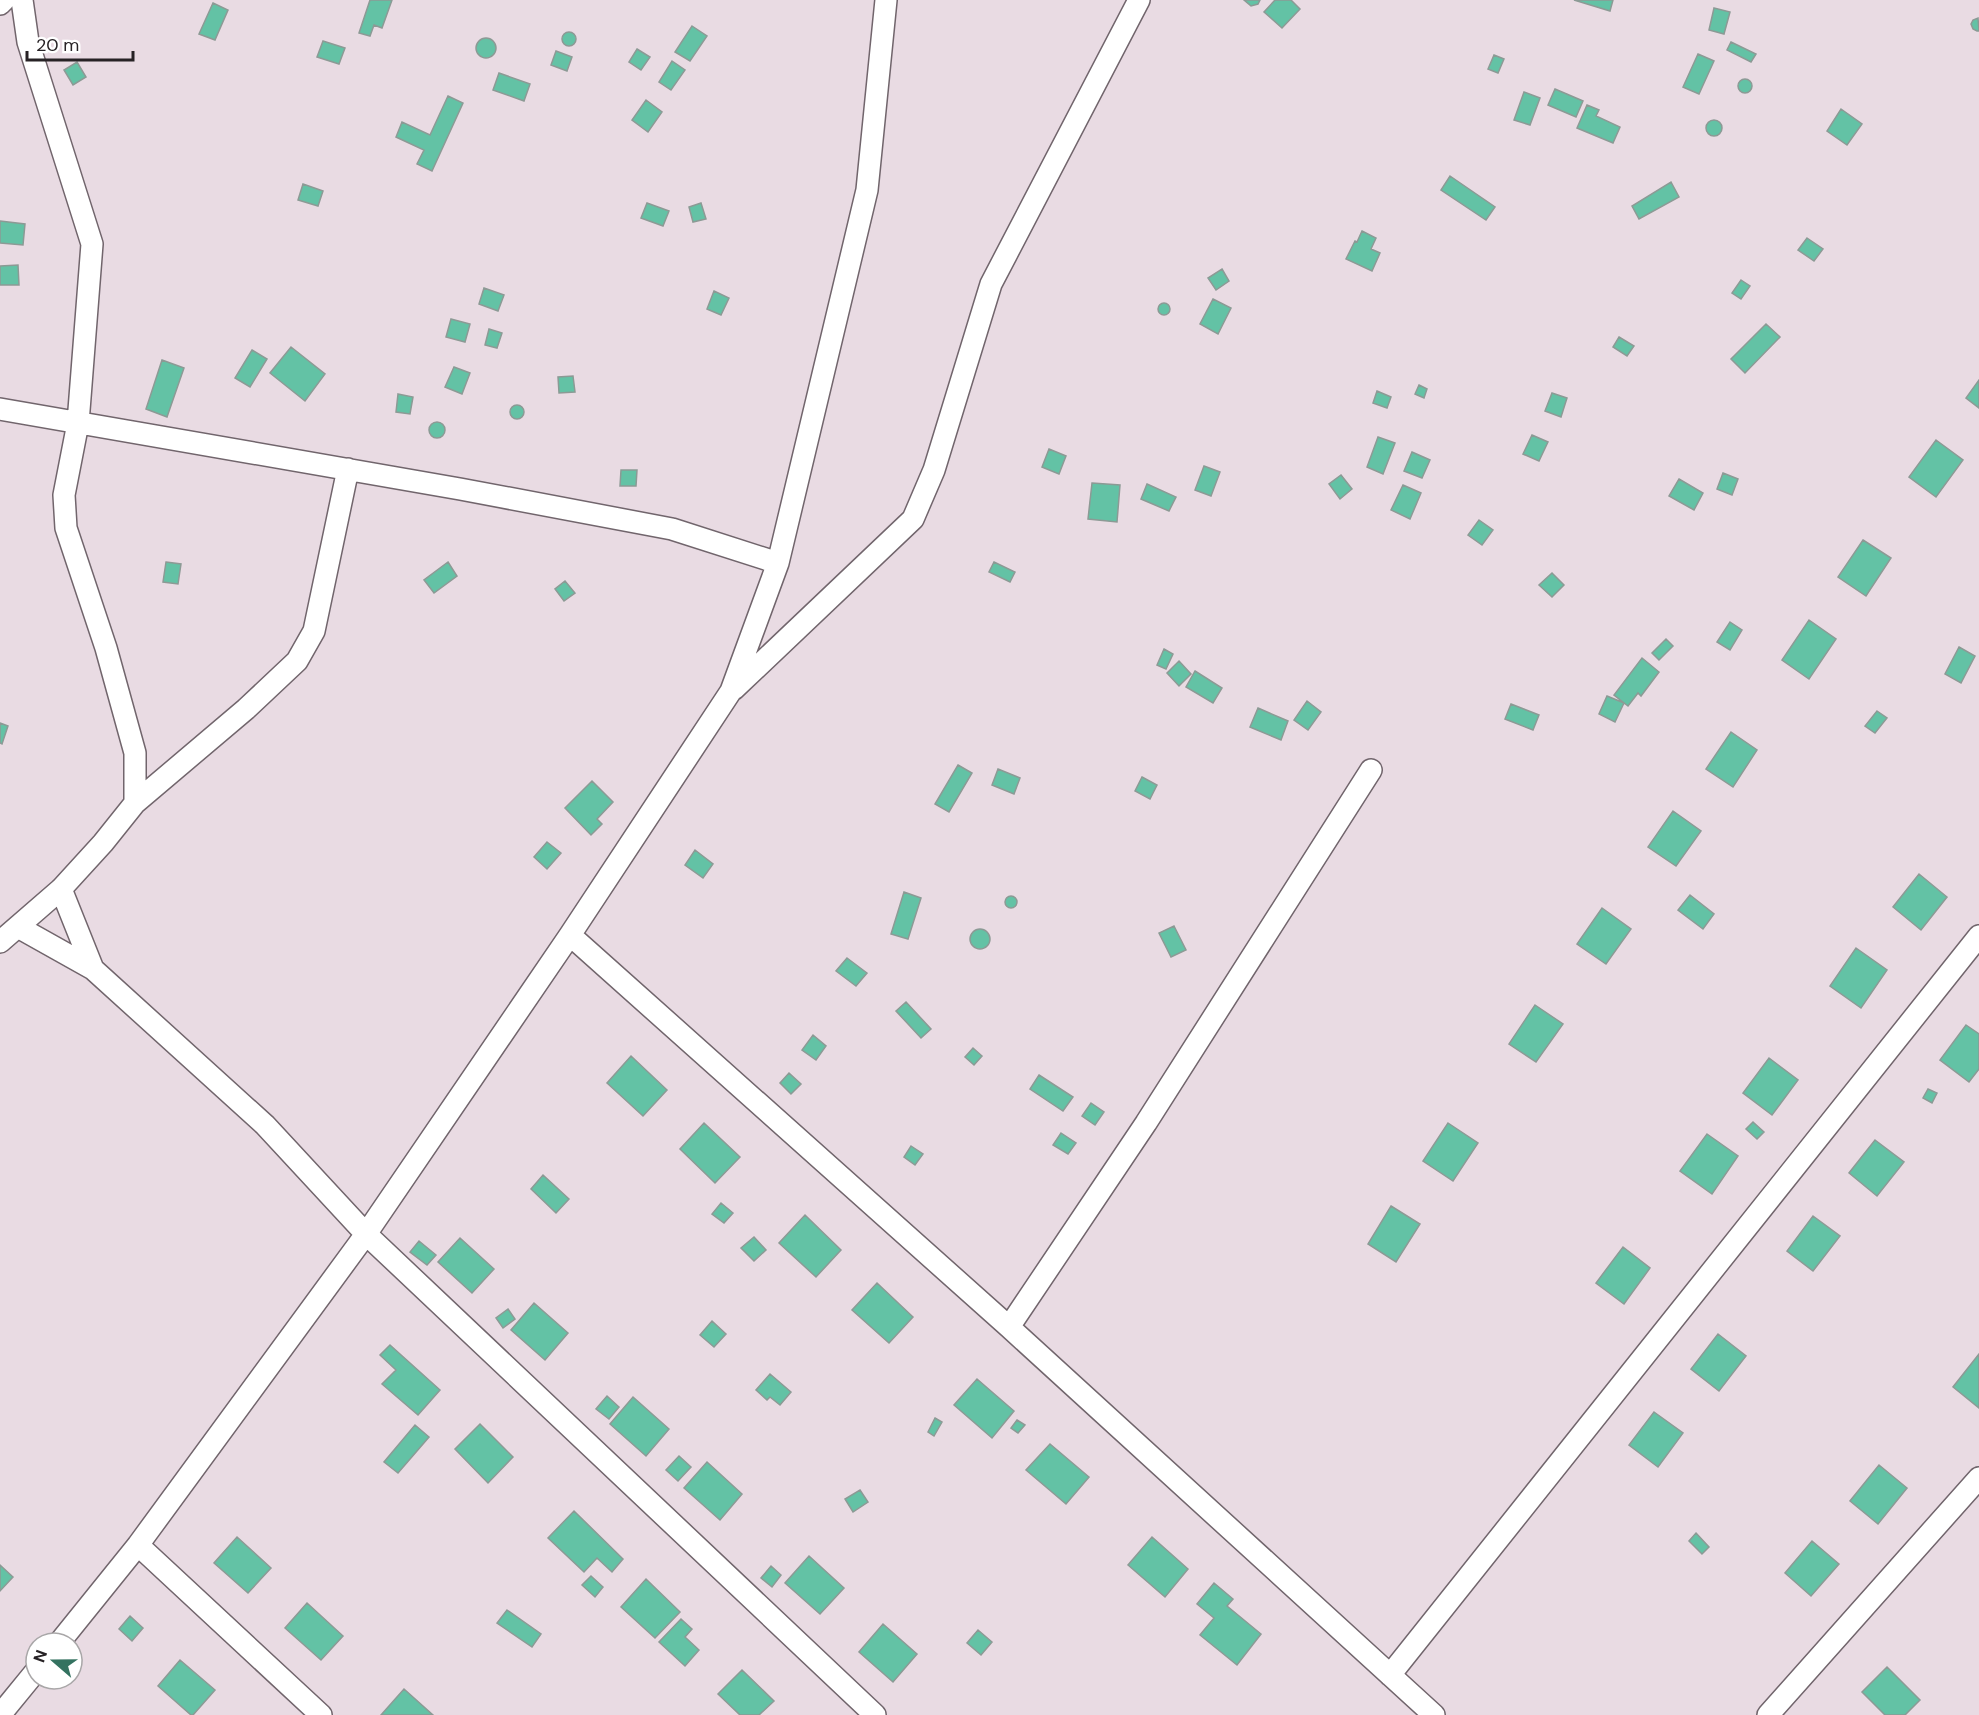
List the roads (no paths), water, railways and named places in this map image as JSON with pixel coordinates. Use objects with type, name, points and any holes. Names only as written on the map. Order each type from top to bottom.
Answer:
[{"type":"lane","points":[[0,4],[4,0]]},
{"type":"lane","points":[[22,0],[28,42],[92,244],[78,423],[64,495],[66,528],[106,648],[135,753],[135,803]]},
{"type":"lane","points":[[731,691],[778,562],[867,190],[886,0]]},
{"type":"lane","points":[[69,1631],[138,1545],[366,1233],[570,935],[731,691],[913,519],[934,470],[992,284],[1139,0]]},
{"type":"lane","points":[[0,410],[348,469],[672,529],[778,562]]},
{"type":"lane","points":[[0,942],[61,889],[104,843],[135,803],[246,709],[297,661],[314,630],[348,469]]},
{"type":"lane","points":[[1009,1327],[1146,1123],[1371,770]]},
{"type":"lane","points":[[61,889],[93,969]]},
{"type":"lane","points":[[18,927],[93,969],[265,1125],[366,1233],[875,1715]]},
{"type":"lane","points":[[570,935],[1009,1327],[1434,1715]]},
{"type":"lane","points":[[1390,1675],[1979,936]]},
{"type":"lane","points":[[1768,1715],[1979,1478]]},
{"type":"lane","points":[[138,1545],[321,1715]]},
{"type":"lane","points":[[0,1715],[24,1686]]}]
